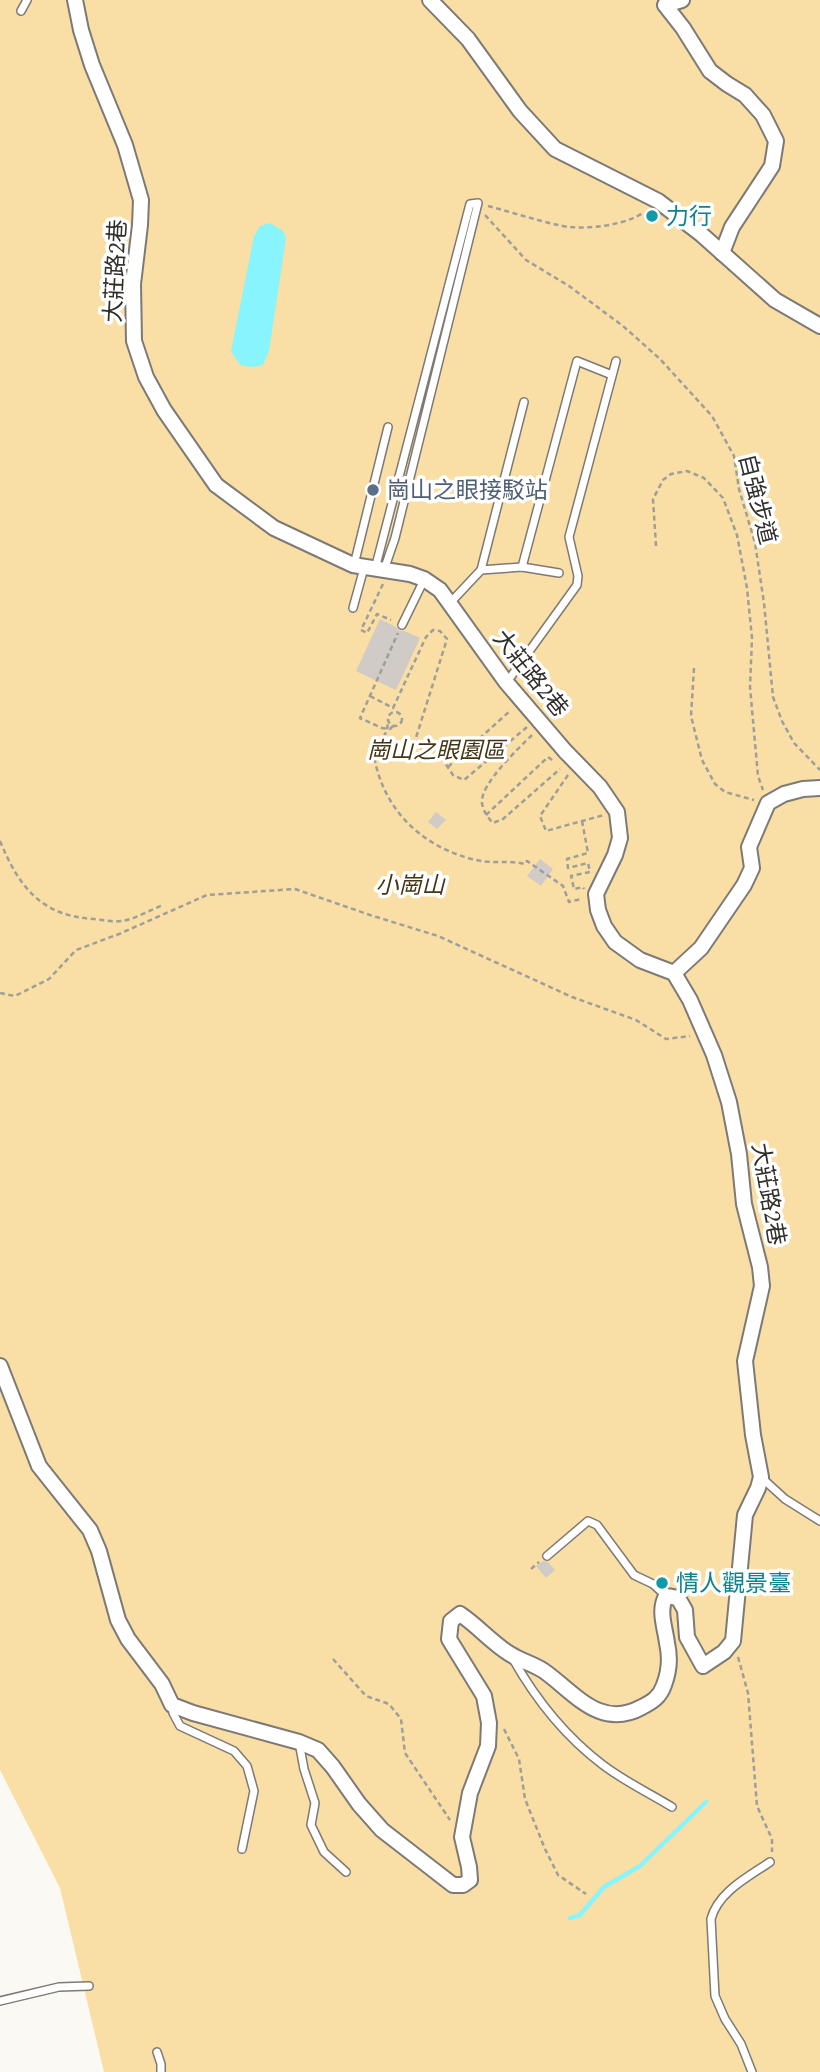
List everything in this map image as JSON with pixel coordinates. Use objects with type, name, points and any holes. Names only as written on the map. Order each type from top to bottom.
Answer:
[{"type":"street","name":"大莊路2巷","points":[[75,0],[80,30],[125,145],[141,200],[133,284],[134,341],[146,377],[164,410],[216,485],[274,528],[373,569],[410,574],[424,579],[440,590],[521,701],[600,787],[617,812]]},
{"type":"street","points":[[430,0],[468,39],[520,111],[555,149],[658,201],[701,234],[775,300],[820,326]]},
{"type":"street","points":[[682,0],[665,5],[710,71],[745,94],[762,115],[776,141],[772,166],[733,227],[722,253]]},
{"type":"street","points":[[617,812],[620,838],[615,855],[596,894],[598,910],[604,926],[615,942],[640,960],[674,973],[701,948],[744,885],[752,869],[749,847],[768,803],[784,794],[820,788]]},
{"type":"street","name":"大莊路2巷","points":[[674,973],[690,1000],[714,1055],[729,1102],[739,1154],[744,1204],[760,1267],[762,1286],[745,1362],[753,1435],[761,1477]]},
{"type":"street","points":[[0,1366],[39,1466],[90,1530],[99,1551],[118,1620],[128,1639],[162,1684],[173,1705],[318,1750],[382,1830],[453,1885],[463,1885],[470,1880],[462,1837],[470,1793],[488,1746],[489,1723],[484,1696],[449,1639],[451,1621],[460,1614],[511,1655],[542,1669],[590,1708],[612,1714],[635,1711],[654,1701],[663,1688],[668,1672],[668,1646],[662,1616],[666,1596],[678,1598],[685,1610],[687,1637],[703,1666],[724,1652],[733,1642],[745,1515],[761,1477]]},
{"type":"lane","points":[[21,11],[27,0]]},
{"type":"lane","points":[[353,608],[373,569],[470,204],[478,203]]},
{"type":"lane","points":[[522,567],[577,361],[612,375]]},
{"type":"lane","points":[[506,682],[577,585],[578,576],[569,537],[616,361]]},
{"type":"lane","points":[[450,604],[481,570],[524,402]]},
{"type":"lane","points":[[373,569],[388,427]]},
{"type":"lane","points":[[481,570],[522,567],[559,573]]},
{"type":"lane","points":[[402,625],[424,579]]},
{"type":"lane","points":[[761,1477],[785,1499],[820,1521]]},
{"type":"lane","points":[[547,1556],[588,1521],[597,1525],[634,1575],[653,1584],[666,1596]]},
{"type":"lane","points":[[511,1655],[528,1685],[578,1745],[605,1767],[672,1807]]},
{"type":"lane","points":[[173,1705],[173,1713],[180,1726],[234,1751],[247,1766],[254,1791],[242,1849]]},
{"type":"lane","points":[[299,1742],[315,1803],[311,1825],[324,1852],[346,1872]]},
{"type":"lane","points":[[752,2072],[741,2044],[725,2020],[715,1996],[711,1919],[720,1900],[770,1862]]},
{"type":"lane","points":[[0,2001],[59,1987],[89,1986]]},
{"type":"lane","points":[[158,2052],[161,2072]]},
{"type":"path","points":[[478,203],[561,226],[602,226],[636,218],[658,201]]},
{"type":"path","name":"自強步道","points":[[478,203],[526,260],[569,286],[623,326],[660,359],[712,416],[734,456],[739,489],[755,543],[773,697],[793,743],[820,770]]},
{"type":"path","points":[[656,546],[653,499],[663,480],[671,474],[687,471],[704,478],[723,498],[737,535],[747,588],[752,638],[750,687],[758,776],[768,803]]},
{"type":"path","points":[[373,569],[361,630],[367,633],[376,614],[402,625],[360,718],[382,728],[390,729],[400,723],[401,715],[394,712],[390,715],[388,720],[387,731],[373,749],[381,780],[393,806],[421,836],[447,851],[477,860],[525,864],[527,861],[535,865],[563,886],[569,902],[586,897],[583,887],[574,889],[571,876],[590,872],[589,863],[569,868],[567,859],[588,853],[582,821]]},
{"type":"path","points":[[370,696],[393,708],[426,637],[433,630],[440,631],[447,639],[414,744],[443,760],[453,775],[464,780],[529,725],[534,725]]},
{"type":"path","points":[[694,668],[691,716],[702,760],[715,784],[725,792],[768,803]]},
{"type":"path","points":[[447,767],[521,701]]},
{"type":"path","points":[[388,720],[393,726]]},
{"type":"path","points":[[536,732],[502,765],[484,793],[482,803],[486,815],[493,823],[503,819],[562,767],[568,775],[540,816],[546,831],[617,812]]},
{"type":"path","points":[[486,815],[548,757],[555,761],[565,751]]},
{"type":"path","points":[[812,763],[819,762]]},
{"type":"path","points":[[0,841],[9,864],[30,894],[52,910],[80,919],[122,921],[163,905]]},
{"type":"path","points":[[0,993],[15,996],[49,979],[76,950],[207,895],[296,889],[438,936],[572,997],[636,1020],[666,1039],[705,1035]]},
{"type":"path","points":[[733,1642],[748,1693],[757,1806],[772,1839],[770,1862]]},
{"type":"path","points":[[333,1658],[366,1696],[389,1703],[401,1719],[405,1754],[462,1837]]},
{"type":"path","points":[[498,1719],[519,1759],[525,1799],[545,1849],[558,1875],[586,1895]]},
{"type":"green space","name":"小崗山","points":[[0,0],[820,0],[820,2072],[104,2072],[60,1888],[0,1770]]},
{"type":"water","points":[[270,223],[283,231],[286,238],[269,351],[263,365],[240,365],[231,351],[254,236],[260,226]]},
{"type":"building","points":[[380,619],[400,631],[420,638],[396,690],[356,671]]},
{"type":"building","points":[[436,812],[446,820],[437,829],[428,822]]},
{"type":"building","points":[[540,859],[553,869],[541,886],[527,876]]},
{"type":"building","points":[[543,1561],[548,1562],[555,1570],[546,1578],[536,1566]]},
{"type":"waterway","points":[[570,1918],[580,1915],[604,1887],[640,1866],[706,1802]]},
{"type":"place","name":"力行","points":[[652,216]]},
{"type":"place","name":"崗山之眼接駁站","points":[[373,490]]},
{"type":"place","name":"情人觀景臺","points":[[662,1583]]},
{"type":"park label","name":"崗山之眼園區","points":[[436,750]]}]
